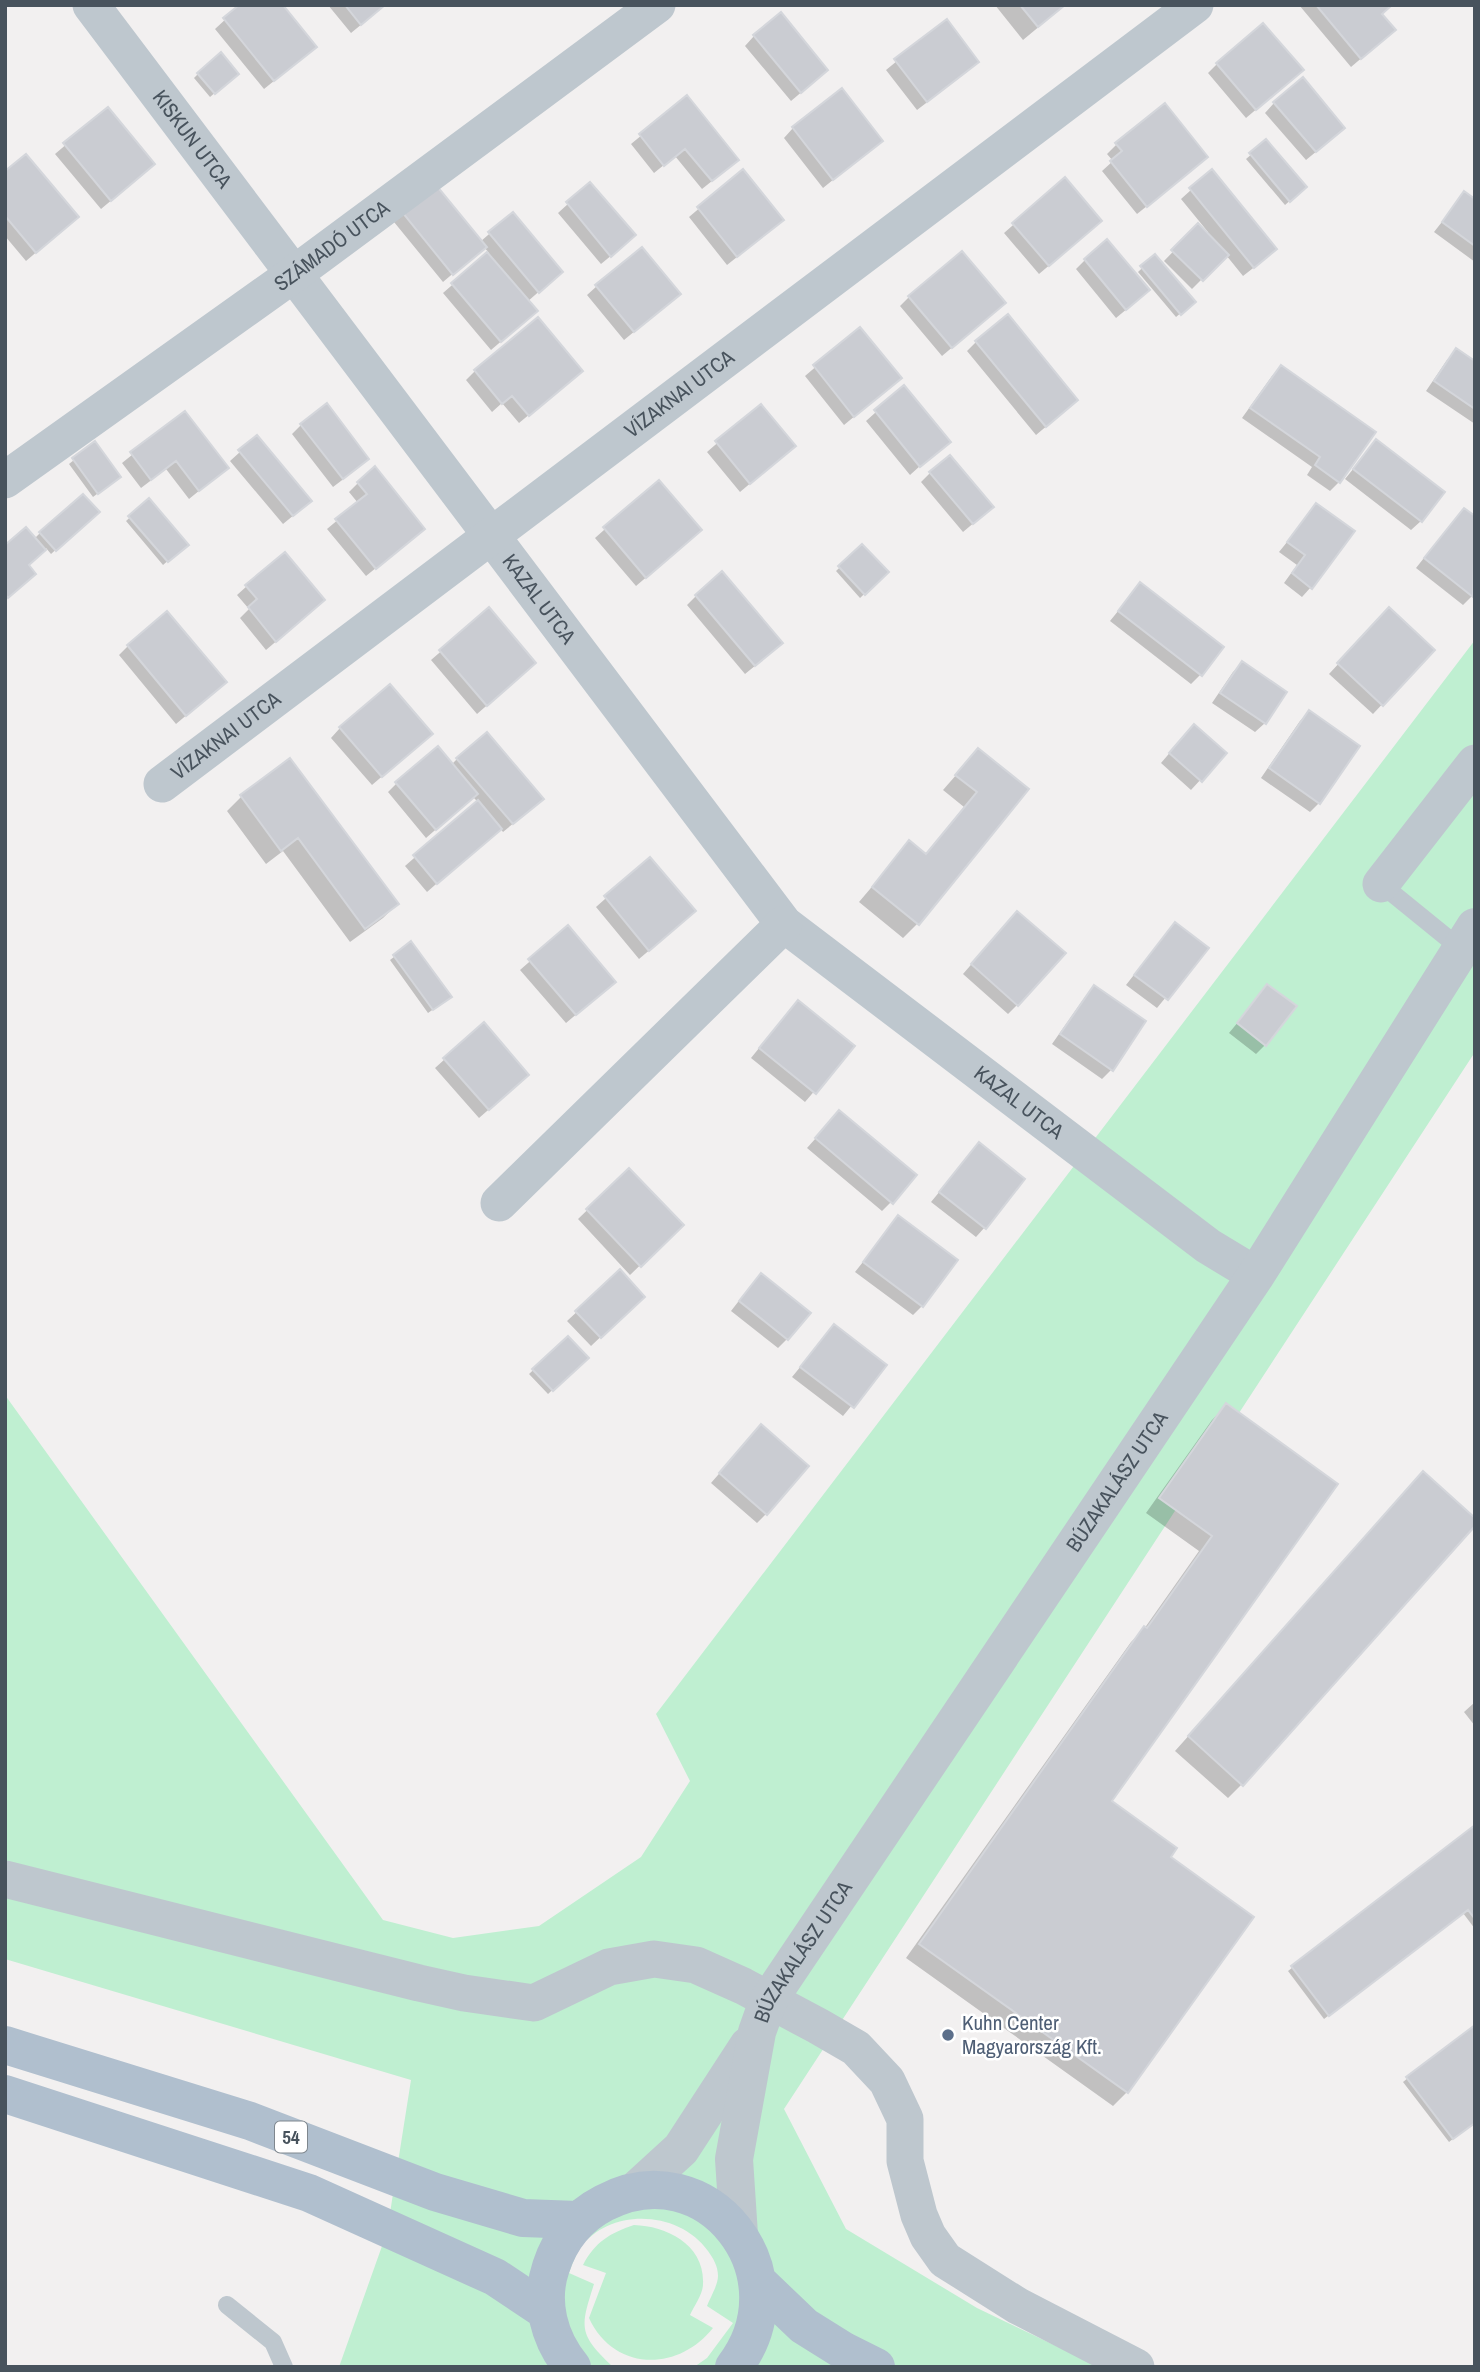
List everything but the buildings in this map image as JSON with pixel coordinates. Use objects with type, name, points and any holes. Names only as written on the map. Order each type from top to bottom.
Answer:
[{"type":"main road","name":"54","points":[[5,2045],[250,2121],[435,2192],[523,2218],[578,2220]]},
{"type":"main road","name":"54","points":[[5,2094],[309,2193],[495,2277],[547,2311]]},
{"type":"main road","points":[[559,2361],[547,2311],[546,2291],[552,2262],[565,2236],[578,2220],[614,2198],[634,2192],[664,2192],[693,2198],[726,2220],[739,2235],[752,2258],[759,2283],[757,2320],[751,2339],[734,2367]]},
{"type":"main road","points":[[759,2283],[804,2326],[876,2367]]},
{"type":"street","name":"KISKUN UTCA","points":[[91,5],[294,274]]},
{"type":"street","name":"SZÁMADÓ UTCA","points":[[5,480],[294,274],[657,5]]},
{"type":"street","name":"VÍZAKNAI UTCA","points":[[162,784],[1195,5]]},
{"type":"street","name":"KAZAL UTCA","points":[[294,274],[785,925],[1208,1246],[1256,1275]]},
{"type":"street","points":[[1381,884],[1475,763]]},
{"type":"street","points":[[499,1203],[785,925]]},
{"type":"street","name":"BÚZAKALÁSZ UTCA","points":[[634,2192],[681,2149],[762,2016],[1256,1275],[1468,938]]},
{"type":"street","points":[[5,1879],[464,1993],[534,2003],[609,1967],[654,1959],[696,1965],[743,1986],[762,2016],[818,2026],[856,2048],[887,2081],[905,2119],[905,2161],[919,2215],[928,2236],[945,2260],[1018,2306],[1136,2367]]},
{"type":"street","name":"BÚZAKALÁSZ UTCA","points":[[739,2235],[734,2159],[762,2016]]},
{"type":"lane","points":[[1381,884],[1468,938]]},
{"type":"lane","points":[[227,2305],[273,2342],[284,2367]]},
{"type":"green space","points":[[1475,640],[1475,1052],[784,2109],[846,2229],[977,2308],[1100,2367],[694,2367],[707,2358],[733,2323],[707,2306],[718,2280],[716,2266],[708,2251],[695,2237],[680,2227],[663,2221],[644,2219],[609,2225],[593,2235],[580,2248],[569,2273],[594,2284],[586,2311],[585,2330],[593,2346],[613,2367],[339,2367],[387,2232],[411,2080],[5,1959],[5,1395],[383,1920],[453,1938],[539,1926],[641,1857],[690,1781],[656,1714]]},
{"type":"green space","points":[[634,2225],[647,2226],[671,2234],[691,2248],[698,2258],[703,2288],[690,2315],[713,2328],[699,2342],[682,2353],[647,2360],[630,2356],[614,2349],[600,2336],[589,2318],[606,2273],[583,2265],[604,2239]]},
{"type":"place","name":"Kuhn Center Magyarország Kft.","points":[[948,2035]]}]
